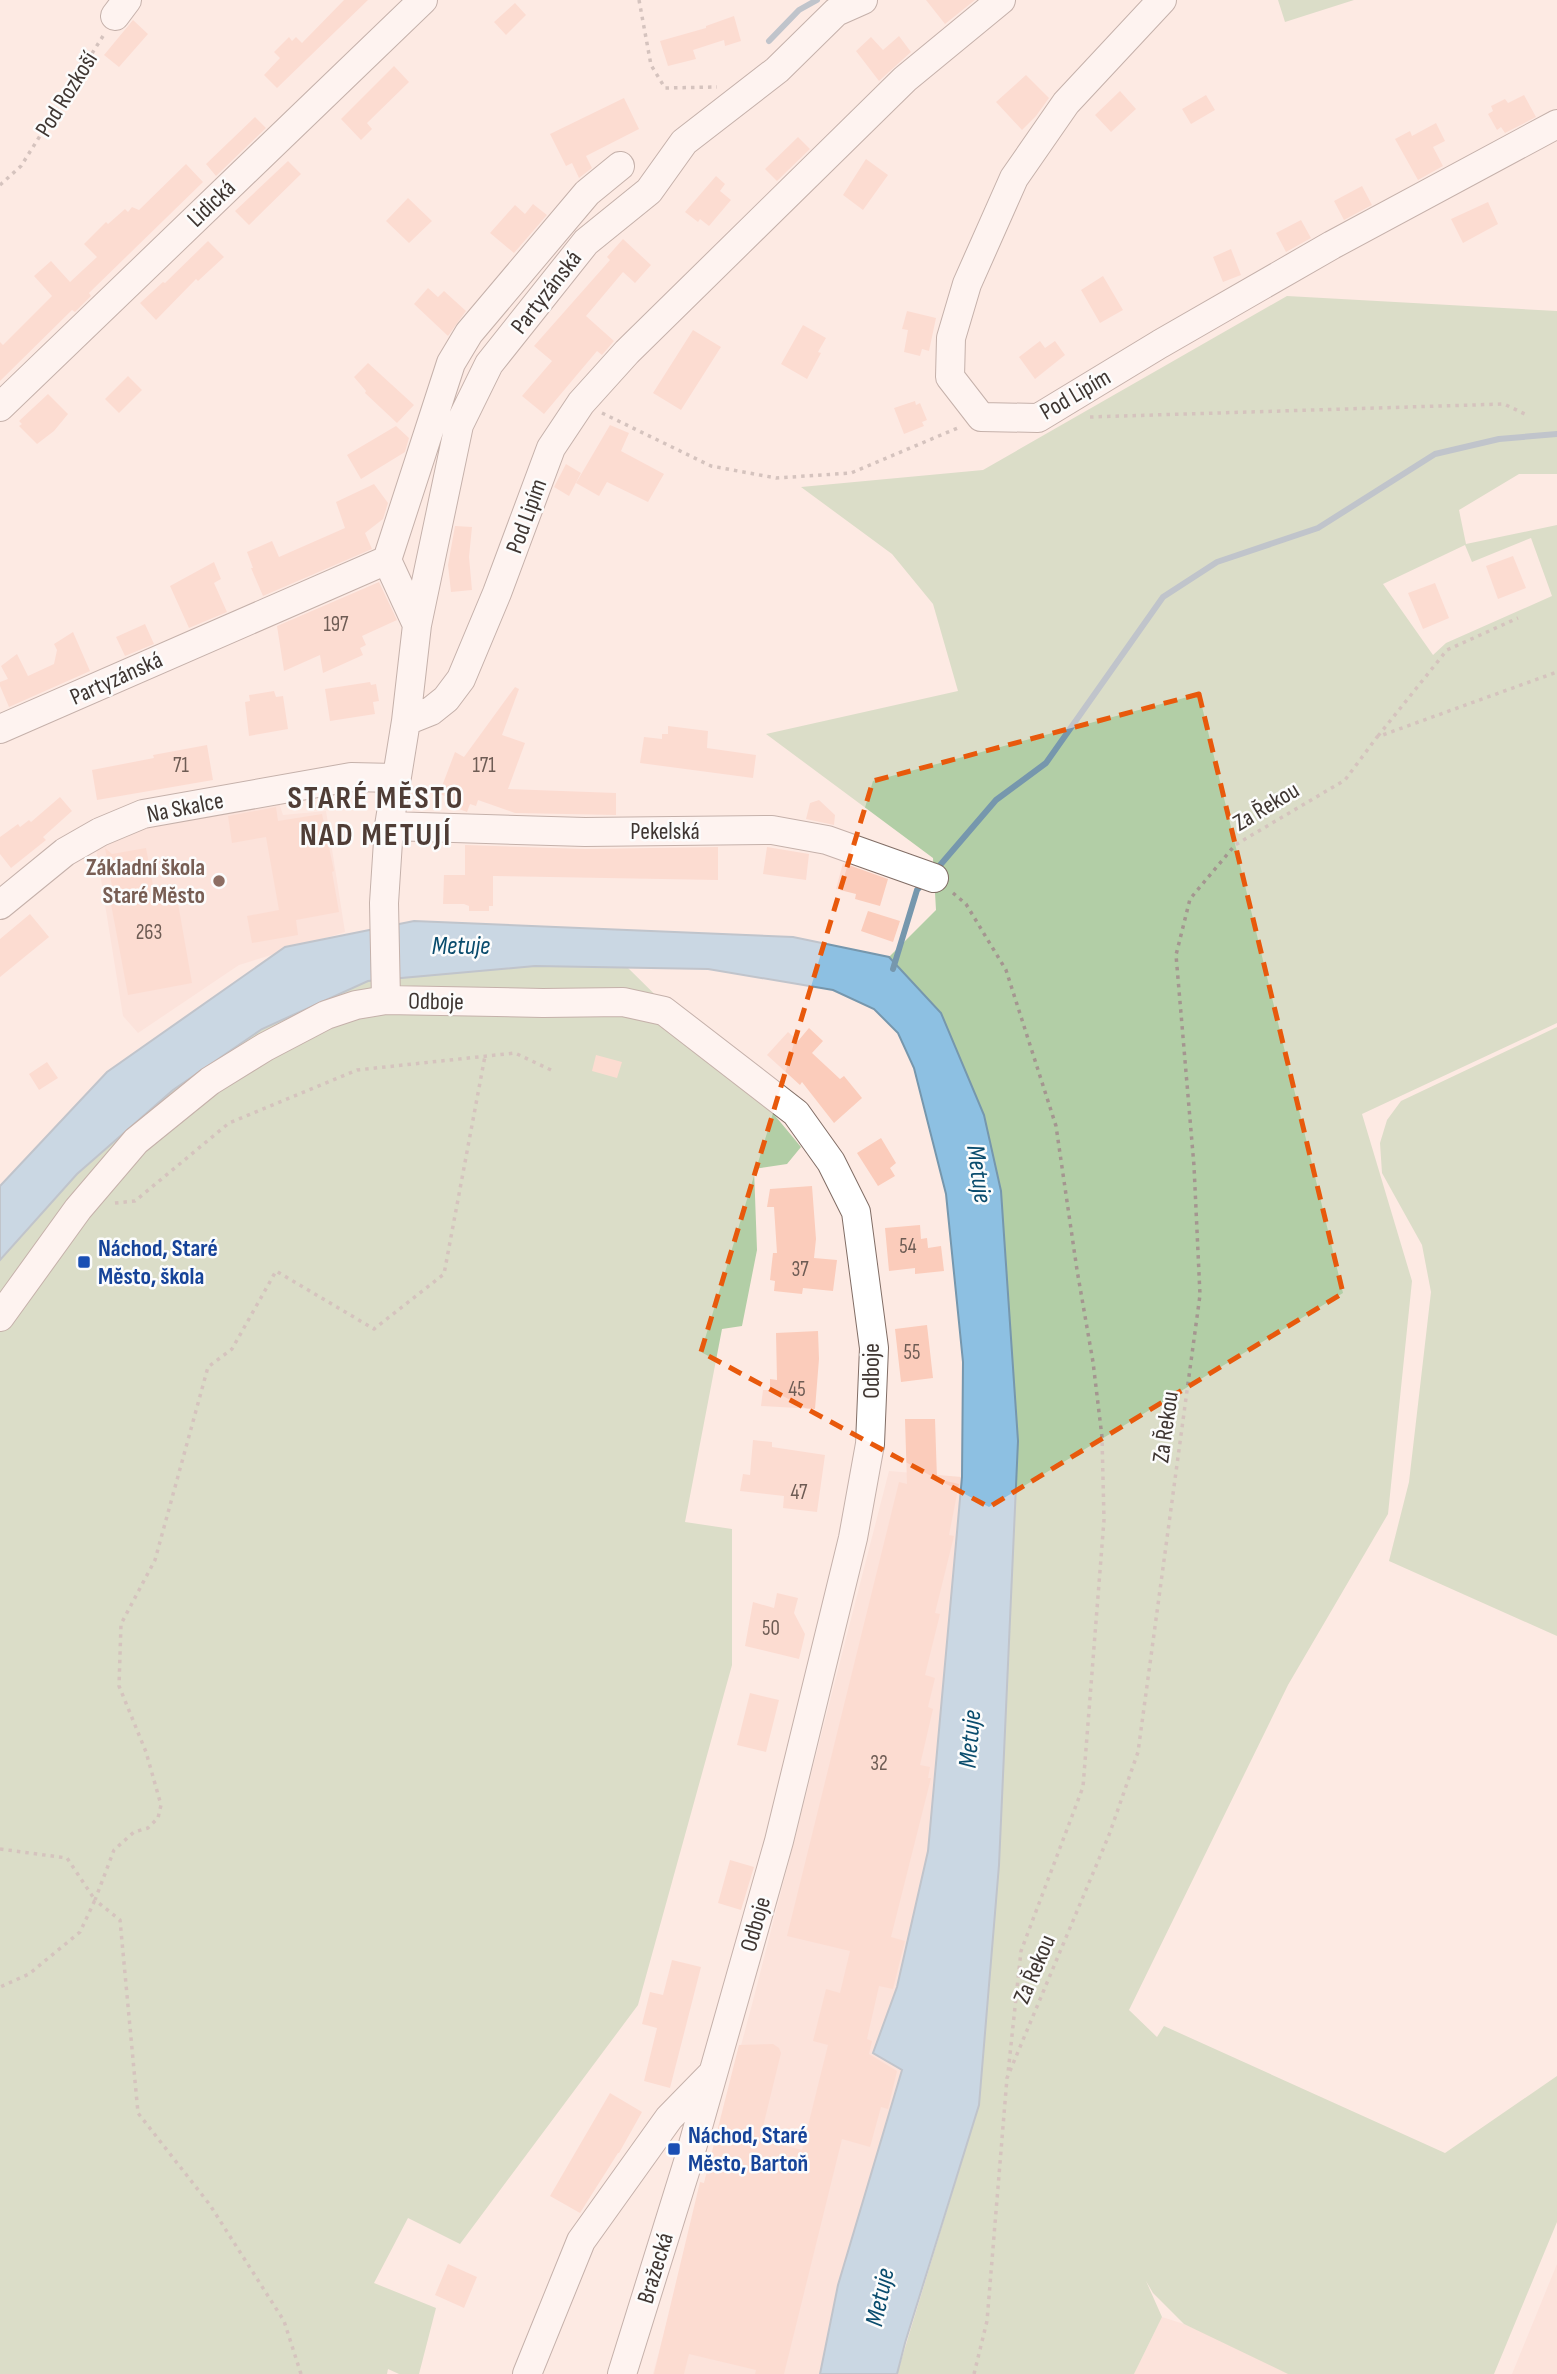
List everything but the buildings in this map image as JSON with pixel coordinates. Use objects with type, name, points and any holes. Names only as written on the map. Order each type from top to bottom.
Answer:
[{"type":"street","name":"Lidická","points":[[0,407],[423,0]]},
{"type":"street","name":"Partyzánská","points":[[386,992],[384,903],[388,826],[406,721],[417,625],[460,425],[489,364],[586,242],[649,191],[684,142],[777,70],[836,12],[863,0]]},
{"type":"street","name":"Pod Lipím","points":[[406,721],[431,711],[446,699],[461,679],[497,593],[551,448],[581,403],[627,352],[905,79],[1001,0]]},
{"type":"street","points":[[981,417],[950,377],[951,338],[972,272],[1014,178],[1066,103],[1162,0]]},
{"type":"street","name":"Pod Lipím","points":[[981,417],[1038,418],[1321,251],[1557,124]]},
{"type":"street","name":"Partyzánská","points":[[0,729],[387,560],[451,363],[469,332],[587,193],[620,166]]},
{"type":"street","points":[[387,560],[417,625]]},
{"type":"street","name":"Na Skalce","points":[[0,905],[65,852],[100,832],[143,814],[351,777],[395,778]]},
{"type":"street","name":"Pekelská","points":[[388,826],[585,832],[772,830],[827,840],[934,878]]},
{"type":"street","name":"Odboje","points":[[0,1317],[78,1209],[136,1142],[209,1081],[265,1046],[326,1015],[386,992],[543,1003],[623,1002],[664,1012],[796,1113],[831,1162],[856,1212],[874,1348],[870,1444],[853,1538],[779,1841],[688,2162]]},
{"type":"street","name":"Odboje","points":[[527,2374],[581,2241],[669,2118],[713,2074]]},
{"type":"street","name":"Bražecká","points":[[622,2374],[688,2162]]},
{"type":"path","points":[[639,0],[652,65],[665,88],[718,86]]},
{"type":"path","name":"Pod Rozkoší","points":[[0,185],[21,166],[121,8]]},
{"type":"path","points":[[581,403],[711,466],[776,478],[851,473],[981,417]]},
{"type":"path","points":[[1080,417],[1504,404],[1529,416]]},
{"type":"path","name":"Za Řekou","points":[[974,2374],[987,2321],[1007,2078],[1109,1835],[1138,1752],[1200,1295],[1194,1166],[1176,955],[1190,900],[1234,845],[1345,780],[1447,650],[1518,618]]},
{"type":"path","points":[[1377,737],[1557,673]]},
{"type":"path","points":[[934,878],[966,904],[1006,970],[1056,1126],[1102,1437],[1103,1533],[1083,1787],[1021,1951],[1007,2078]]},
{"type":"path","points":[[78,1209],[135,1200],[229,1123],[357,1070],[515,1053],[551,1070]]},
{"type":"path","points":[[0,1987],[29,1974],[80,1932],[114,1850],[134,1832],[148,1828],[158,1818],[161,1805],[146,1752],[119,1686],[121,1624],[155,1560],[208,1367],[232,1349],[276,1271],[374,1329],[444,1274],[485,1056]]},
{"type":"path","points":[[0,1849],[67,1858],[95,1900],[120,1920],[138,2113],[209,2205],[284,2321],[302,2374]]},
{"type":"highlighted area","points":[[1199,694],[1343,1293],[989,1507],[701,1352],[873,781]]},
{"type":"shaded area","name":"Základní škola Staré Město","points":[[279,803],[283,815],[326,811],[345,932],[239,965],[138,1033],[123,1016],[93,830]]},
{"type":"shaded area","points":[[889,1471],[962,1477],[928,1851],[897,1987],[873,2053],[902,2069],[838,2285],[823,2374],[653,2374],[754,1997]]},
{"type":"shaded area","points":[[1557,2264],[1557,2374],[1512,2374]]},
{"type":"shaded area","points":[[1162,2317],[1184,2324],[1300,2374],[1134,2374]]},
{"type":"green space","points":[[1278,0],[1354,0],[1285,22]]},
{"type":"green space","points":[[1287,296],[1557,311],[1557,474],[1519,474],[1459,510],[1466,544],[1557,525],[1557,1023],[1362,1114],[1412,1281],[1388,1514],[1288,1685],[1129,2010],[1157,2037],[1164,2026],[1445,2153],[1557,2076],[1557,2222],[1494,2374],[1288,2374],[1184,2324],[1153,2293],[1146,2281],[1162,2317],[1134,2374],[897,2374],[979,2105],[999,1865],[1018,1441],[1001,1191],[941,1013],[889,957],[936,910],[933,858],[766,734],[958,691],[933,604],[892,554],[801,487],[983,470]],"holes":[[[1531,538],[1552,596],[1446,643],[1433,655],[1383,584],[1465,545],[1472,562]]]},
{"type":"green space","points":[[535,966],[627,967],[695,1034],[733,1065],[801,1147],[787,1164],[754,1169],[757,1250],[742,1326],[722,1329],[685,1522],[732,1529],[732,1665],[638,2005],[460,2244],[408,2218],[374,2283],[436,2308],[419,2374],[399,2374],[388,2369],[387,2374],[0,2374],[0,1260],[77,1174],[173,1090],[262,1029],[367,981]]},
{"type":"green space","points":[[1557,1027],[1557,1636],[1389,1561],[1409,1482],[1431,1292],[1422,1245],[1382,1173],[1380,1143],[1387,1120],[1401,1101]]},
{"type":"water","name":"Metuje","points":[[414,921],[793,937],[889,957],[941,1013],[984,1115],[1001,1191],[1018,1441],[999,1865],[979,2105],[897,2374],[820,2374],[838,2285],[902,2070],[873,2053],[897,1987],[928,1851],[962,1477],[963,1362],[946,1194],[914,1068],[898,1033],[874,1009],[833,990],[708,969],[535,966],[368,981],[262,1029],[173,1090],[77,1174],[0,1260],[0,1186],[107,1072],[285,947]]},
{"type":"waterway","points":[[769,41],[799,10],[817,0]]},
{"type":"waterway","points":[[935,871],[996,800],[1046,763],[1163,597],[1217,562],[1318,528],[1435,454],[1499,439],[1557,434]]},
{"type":"waterway","points":[[893,969],[917,890],[925,881]]},
{"type":"place","name":"Základní škola Staré Město","points":[[219,881]]},
{"type":"place","name":"Náchod, Staré Město, škola","points":[[84,1262]]},
{"type":"place","name":"Náchod, Staré Město, Bartoň","points":[[674,2149]]},
{"type":"district","name":"STARÉ MĚSTO NAD METUJÍ","points":[[376,816]]}]
